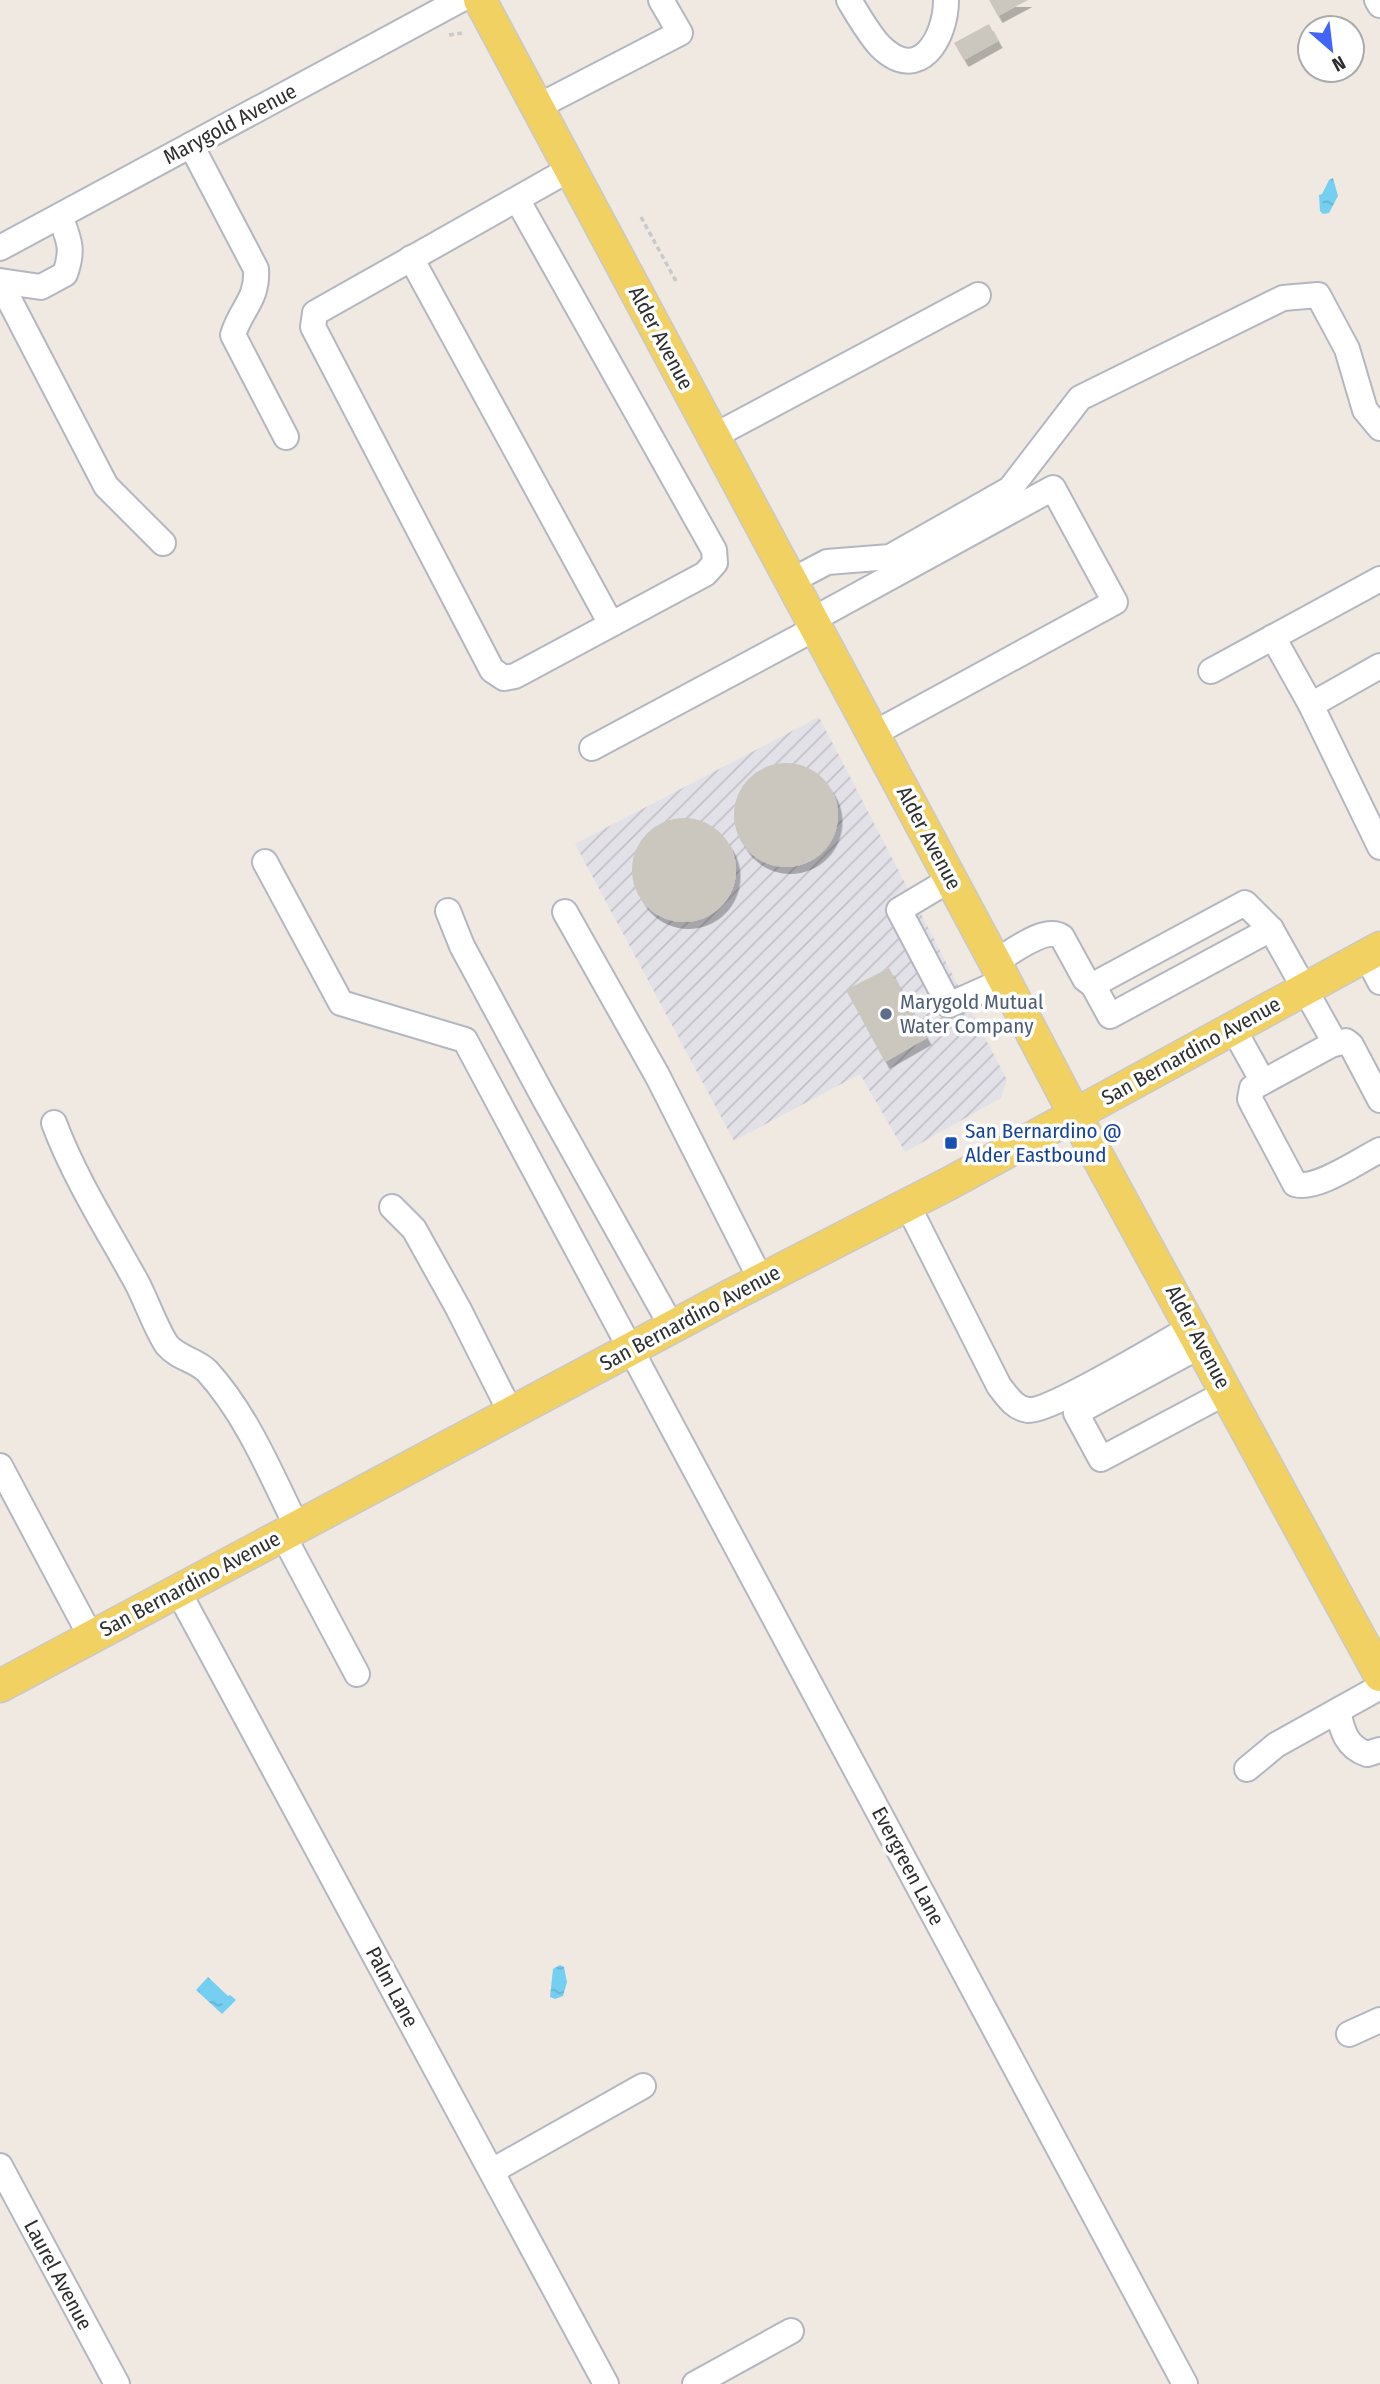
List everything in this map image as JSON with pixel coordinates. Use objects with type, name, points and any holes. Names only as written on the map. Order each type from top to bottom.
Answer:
[{"type":"main road","name":"Alder Avenue","points":[[480,0],[1075,1115],[1380,1675]]},
{"type":"main road","name":"San Bernardino Avenue","points":[[0,1686],[671,1327],[908,1206],[1303,990],[1375,962]]},
{"type":"street","name":"Marygold Avenue","points":[[0,248],[460,0]]},
{"type":"street","points":[[537,107],[680,33],[661,0]]},
{"type":"street","points":[[849,0],[880,46],[906,60],[918,58],[930,51],[939,39],[946,18],[946,0]]},
{"type":"street","points":[[1377,0],[1380,5]]},
{"type":"street","points":[[191,145],[256,269],[257,285],[252,299],[237,320],[233,335],[286,437]]},
{"type":"street","points":[[517,199],[714,551],[715,563],[705,574],[515,676],[504,678],[492,670],[313,327],[315,313],[570,169]]},
{"type":"street","points":[[0,281],[41,287],[65,274],[71,246],[60,216]]},
{"type":"street","points":[[411,258],[611,624]]},
{"type":"street","points":[[0,281],[106,486],[163,543]]},
{"type":"street","points":[[714,436],[978,295]]},
{"type":"street","points":[[791,581],[827,562],[890,557],[1010,489],[1080,398],[1283,298],[1318,295],[1347,349],[1365,410],[1380,428]]},
{"type":"street","points":[[592,748],[1053,488],[1115,602],[873,734]]},
{"type":"street","points":[[1211,671],[1380,579]]},
{"type":"street","points":[[1273,637],[1311,705],[1380,847]]},
{"type":"street","points":[[1311,705],[1380,666]]},
{"type":"street","name":"Evergreen Lane","points":[[265,862],[341,1003],[465,1040],[1185,2384]]},
{"type":"street","points":[[951,879],[899,909],[949,1006],[1000,971],[1042,935],[1057,934],[1062,937],[1085,979],[1093,985],[1110,1016],[1270,929]]},
{"type":"street","points":[[1093,985],[1245,903],[1270,929],[1335,1043]]},
{"type":"street","points":[[448,911],[462,946],[537,1087],[671,1327]]},
{"type":"street","points":[[565,912],[657,1075],[761,1280]]},
{"type":"street","points":[[1233,1028],[1263,1082]]},
{"type":"street","points":[[1380,1100],[1351,1045],[1346,1041],[1335,1043],[1252,1088],[1250,1099],[1295,1184],[1315,1184],[1380,1150]]},
{"type":"street","points":[[54,1123],[67,1159],[119,1250],[167,1345],[204,1368],[228,1397],[262,1453],[290,1531],[356,1674]]},
{"type":"street","points":[[908,1206],[999,1386],[1013,1404],[1028,1410],[1055,1403],[1197,1336]]},
{"type":"street","points":[[392,1207],[414,1229],[511,1413]]},
{"type":"street","points":[[1197,1336],[1139,1379],[1076,1413],[1101,1459],[1227,1392]]},
{"type":"street","points":[[0,1466],[91,1637]]},
{"type":"street","name":"Palm Lane","points":[[178,1591],[606,2384]]},
{"type":"street","points":[[1247,1769],[1276,1745],[1380,1687]]},
{"type":"street","points":[[1338,1711],[1342,1730],[1352,1746],[1367,1754],[1380,1751]]},
{"type":"street","points":[[1349,2034],[1380,2021]]},
{"type":"street","points":[[492,2171],[643,2086]]},
{"type":"street","name":"Laurel Avenue","points":[[0,2166],[117,2384]]},
{"type":"street","points":[[695,2384],[791,2331]]},
{"type":"path","points":[[449,35],[462,33]]},
{"type":"path","points":[[641,217],[677,283]]},
{"type":"shaded area","points":[[819,717],[1007,1080],[1001,1098],[905,1152],[860,1074],[734,1141],[575,844]]},
{"type":"water","points":[[1333,178],[1338,196],[1329,213],[1323,214],[1320,211],[1319,195]]},
{"type":"water","points":[[560,1965],[564,1967],[567,1982],[563,1996],[555,1999],[550,1997],[553,1969]]},
{"type":"water","points":[[208,1977],[236,2000],[222,2014],[196,1990]]},
{"type":"building","points":[[989,0],[1028,0],[998,16]]},
{"type":"building","points":[[989,24],[998,41],[964,60],[954,43]]},
{"type":"building","points":[[786,763],[806,767],[823,778],[834,795],[838,815],[834,835],[823,852],[806,863],[786,867],[766,863],[749,852],[738,835],[734,815],[738,795],[749,778],[766,767]]},
{"type":"building","points":[[684,818],[704,822],[721,833],[732,850],[736,870],[732,890],[721,907],[704,918],[684,922],[664,918],[647,907],[636,890],[632,870],[636,850],[647,833],[664,822]]},
{"type":"building","name":"Marygold Mutual Water Company","points":[[889,968],[927,1038],[885,1062],[846,990]]},
{"type":"place","name":"Marygold Mutual Water Company","points":[[886,1014]]},
{"type":"place","name":"San Bernardino @ Alder Eastbound","points":[[951,1143]]}]
